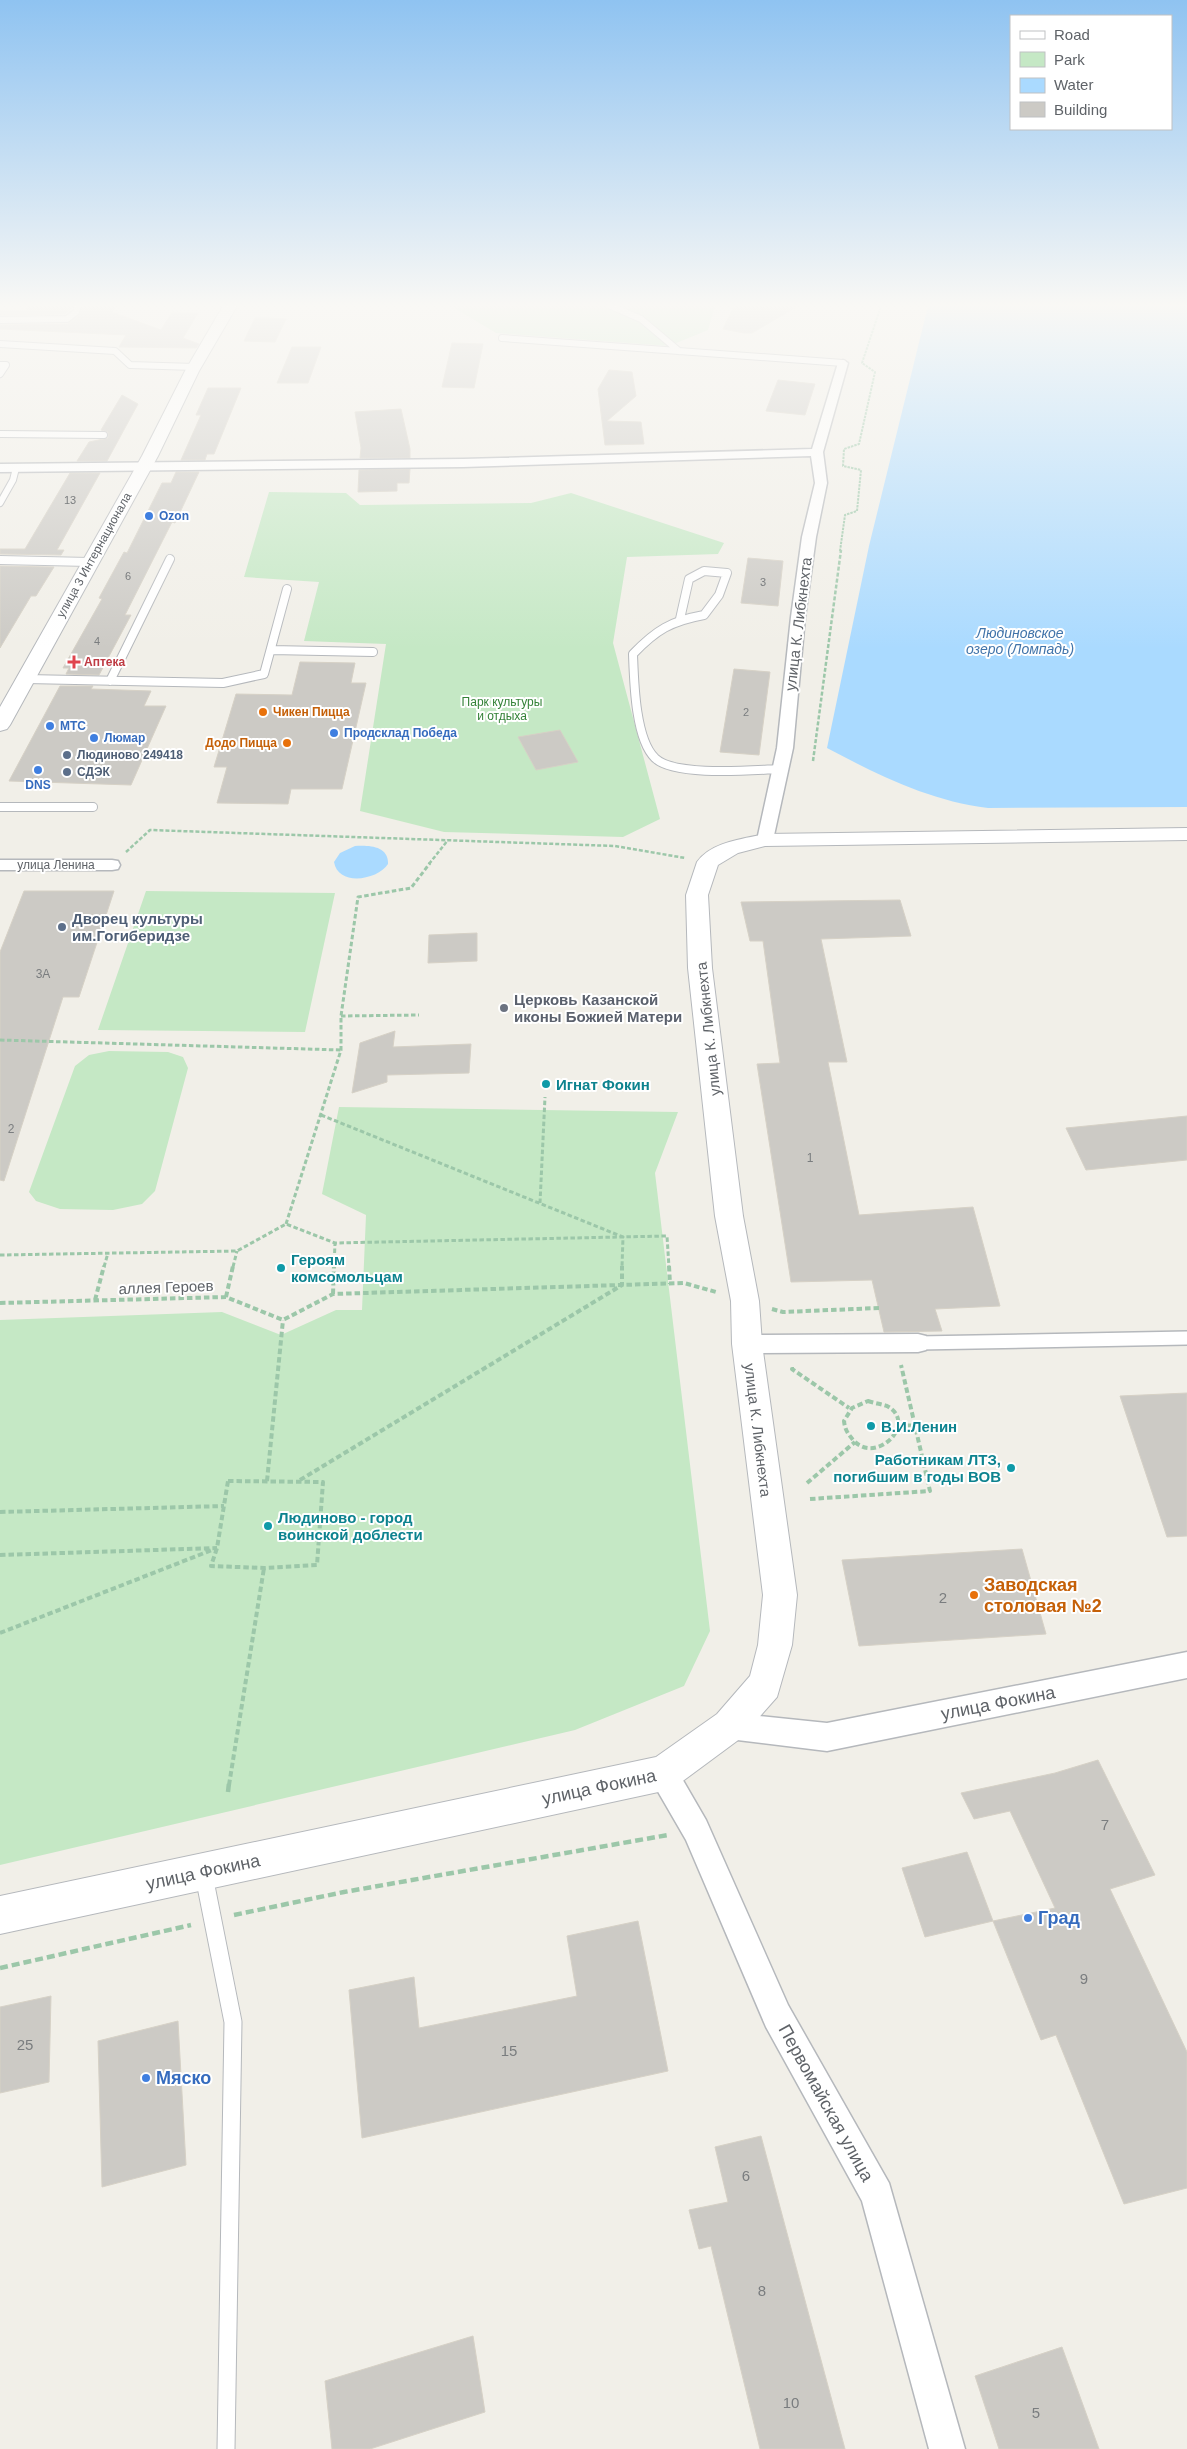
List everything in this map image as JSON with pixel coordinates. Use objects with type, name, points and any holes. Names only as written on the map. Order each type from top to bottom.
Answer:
[{"type":"street","name":"улица 3 Интернационала","points":[[0,725],[143,468],[167,420]]},
{"type":"street","name":"улица К. Либкнехта","points":[[765,840],[780,769],[809,536],[821,483],[817,452],[826,420]]},
{"type":"street","points":[[0,468],[143,468],[464,463],[817,452]]},
{"type":"street","points":[[708,862],[731,848],[765,840],[1187,834]]},
{"type":"street","name":"улица К. Либкнехта","points":[[708,862],[697,894],[700,968],[729,1216],[745,1300],[747,1344],[780,1595],[775,1646],[765,1685],[729,1726]]},
{"type":"street","name":"улица Ленина","points":[[0,866],[112,865]]},
{"type":"street","points":[[747,1344],[918,1343]]},
{"type":"street","name":"улица Фокина","points":[[0,1915],[663,1773],[729,1726],[826,1737],[1187,1665]]},
{"type":"street","name":"Первомайская улица","points":[[663,1773],[696,1830],[777,2016],[877,2196],[947,2449]]},
{"type":"lane","points":[[0,434],[104,436]]},
{"type":"lane","points":[[0,503],[13,480],[16,468]]},
{"type":"lane","points":[[110,681],[170,559]]},
{"type":"lane","points":[[0,560],[89,562]]},
{"type":"lane","points":[[680,619],[689,579],[704,571],[727,573],[719,595],[704,615],[680,619],[656,629],[633,654],[633,674],[643,737],[655,760],[677,769],[780,769]]},
{"type":"lane","points":[[26,679],[223,684],[264,674],[288,589]]},
{"type":"lane","points":[[270,650],[373,652]]},
{"type":"lane","points":[[0,807],[94,807]]},
{"type":"lane","points":[[918,1343],[1187,1338]]},
{"type":"lane","points":[[203,1872],[234,2022],[226,2449]]},
{"type":"path","points":[[813,761],[845,515],[857,511],[861,470],[844,466],[844,449],[859,444],[864,420]]},
{"type":"path","points":[[112,865],[150,830],[615,846],[708,862]]},
{"type":"path","points":[[0,1254],[237,1251],[286,1224],[341,1050],[342,1016],[358,897],[411,888],[448,840]]},
{"type":"path","points":[[342,1016],[419,1016]]},
{"type":"path","points":[[0,1040],[341,1050]]},
{"type":"path","points":[[540,1203],[545,1097]]},
{"type":"path","points":[[320,1115],[623,1237]]},
{"type":"path","points":[[286,1224],[335,1243],[667,1236],[670,1284]]},
{"type":"path","points":[[622,1285],[623,1237]]},
{"type":"path","points":[[333,1294],[335,1243]]},
{"type":"path","points":[[226,1297],[237,1251]]},
{"type":"path","points":[[95,1301],[108,1253]]},
{"type":"path","points":[[267,1481],[283,1320],[333,1294],[622,1285]]},
{"type":"path","points":[[299,1481],[622,1285]]},
{"type":"path","name":"аллея Героев","points":[[0,1304],[226,1297],[283,1320]]},
{"type":"path","points":[[810,1499],[930,1491],[901,1364],[891,1364]]},
{"type":"path","points":[[802,1369],[792,1369],[849,1408]]},
{"type":"path","points":[[863,1402],[879,1402],[893,1412],[900,1426],[898,1434],[893,1441],[885,1446],[865,1446],[855,1442],[848,1434],[844,1425],[844,1416],[849,1408],[863,1402]]},
{"type":"path","points":[[900,1426],[915,1425]]},
{"type":"path","points":[[807,1483],[855,1442]]},
{"type":"path","points":[[228,1481],[299,1481],[323,1482],[317,1565],[264,1568],[211,1566],[217,1548],[228,1481]]},
{"type":"path","points":[[0,1512],[224,1506]]},
{"type":"path","points":[[0,1555],[217,1548]]},
{"type":"path","points":[[0,1633],[217,1548]]},
{"type":"path","points":[[228,1792],[264,1568]]},
{"type":"path","points":[[0,1968],[344,1892],[696,1830]]},
{"type":"green space","name":"Парк культуры и отдыха","points":[[269,492],[346,493],[360,505],[531,503],[571,493],[724,543],[718,554],[627,557],[613,643],[660,819],[623,837],[444,832],[360,811],[386,644],[304,641],[319,582],[244,577]]},
{"type":"green space","points":[[146,891],[335,893],[305,1032],[98,1030]]},
{"type":"green space","points":[[109,1051],[168,1052],[183,1057],[188,1068],[155,1191],[142,1204],[113,1210],[60,1209],[36,1201],[29,1192],[75,1066],[89,1055]]},
{"type":"green space","points":[[339,1107],[678,1112],[655,1173],[710,1631],[684,1686],[575,1730],[0,1865],[0,1320],[222,1312],[281,1335],[336,1310],[362,1310],[366,1215],[322,1194]]},
{"type":"water","name":"Людиновское озеро (Ломпадь)","points":[[900,420],[1187,420],[1187,807],[988,808],[967,805],[925,793],[885,777],[827,748],[869,546]]},
{"type":"water","points":[[355,846],[366,846],[382,850],[385,853],[388,864],[383,870],[368,877],[350,878],[343,875],[337,870],[334,862],[340,853]]},
{"type":"building","points":[[107,420],[129,420],[107,461],[77,461],[89,442],[108,438],[108,432],[101,430]]},
{"type":"building","points":[[199,420],[228,420],[214,454],[207,454],[205,460],[181,460]]},
{"type":"building","points":[[356,420],[404,420],[410,449],[410,458],[360,458],[361,448]]},
{"type":"building","points":[[602,420],[641,422],[644,444],[605,445]]},
{"type":"building","points":[[410,469],[409,483],[397,483],[397,491],[358,492],[359,470]]},
{"type":"building","points":[[176,472],[199,472],[175,523],[172,522],[125,615],[131,615],[99,675],[66,674],[69,668],[63,668],[102,599],[99,598],[124,552],[127,553],[162,483],[171,483]]},
{"type":"building","points":[[70,473],[100,473],[57,550],[64,550],[61,555],[0,554],[0,549],[25,549]]},
{"type":"building","points":[[748,558],[783,561],[778,606],[741,603]]},
{"type":"building","points":[[0,566],[54,567],[36,596],[31,596],[0,648]]},
{"type":"building","points":[[300,662],[355,663],[351,683],[366,683],[342,789],[291,789],[288,804],[217,803],[227,767],[214,767],[236,694],[292,695]]},
{"type":"building","points":[[734,669],[770,672],[759,755],[720,752]]},
{"type":"building","points":[[60,686],[93,686],[91,689],[151,691],[144,706],[166,706],[131,785],[9,781]]},
{"type":"building","points":[[560,730],[578,762],[536,770],[518,737]]},
{"type":"building","points":[[24,891],[114,891],[79,997],[63,997],[4,1181],[0,1180],[0,952]]},
{"type":"building","points":[[900,900],[911,936],[821,939],[847,1062],[828,1062],[859,1215],[973,1207],[1000,1306],[935,1309],[942,1331],[884,1332],[872,1280],[791,1282],[757,1064],[780,1063],[763,941],[750,941],[741,902]]},
{"type":"building","points":[[477,933],[477,961],[428,963],[429,935]]},
{"type":"building","points":[[395,1031],[393,1047],[471,1044],[469,1073],[387,1075],[387,1082],[352,1093],[360,1043]]},
{"type":"building","points":[[1187,1116],[1187,1160],[1086,1170],[1066,1128]]},
{"type":"building","points":[[1187,1393],[1187,1536],[1167,1537],[1120,1396]]},
{"type":"building","points":[[1022,1549],[1046,1634],[859,1646],[842,1560]]},
{"type":"building","points":[[1098,1760],[1155,1875],[1110,1889],[1187,2052],[1187,2188],[1124,2204],[1056,2035],[1041,2040],[993,1921],[1055,1908],[1010,1811],[974,1819],[961,1793],[1055,1773]]},
{"type":"building","points":[[967,1852],[993,1921],[925,1937],[902,1868]]},
{"type":"building","points":[[638,1921],[668,2071],[362,2138],[349,1990],[414,1977],[419,2028],[577,1996],[567,1936]]},
{"type":"building","points":[[51,1996],[49,2082],[0,2093],[0,2007]]},
{"type":"building","points":[[178,2021],[186,2165],[102,2187],[98,2041]]},
{"type":"building","points":[[761,2136],[845,2449],[760,2449],[711,2246],[699,2249],[689,2210],[728,2202],[715,2147]]},
{"type":"building","points":[[473,2336],[485,2412],[370,2449],[332,2449],[325,2381]]},
{"type":"building","points":[[1062,2347],[1099,2449],[999,2449],[975,2376]]},
{"type":"place","name":"Ozon","points":[[149,516]]},
{"type":"place","name":"Аптека","points":[[74,662]]},
{"type":"place","name":"Чикен Пицца","points":[[263,712]]},
{"type":"place","name":"МТС","points":[[50,726]]},
{"type":"place","name":"Продсклад Победа","points":[[334,733]]},
{"type":"place","name":"Люмар","points":[[94,738]]},
{"type":"place","name":"Додо Пицца","points":[[287,743]]},
{"type":"place","name":"Людиново 249418","points":[[67,755]]},
{"type":"place","name":"DNS","points":[[38,770]]},
{"type":"place","name":"СДЭК","points":[[67,772]]},
{"type":"place","name":"Дворец культуры им.Гогиберидзе","points":[[62,927]]},
{"type":"place","name":"Церковь Казанской иконы Божией Матери","points":[[504,1008]]},
{"type":"place","name":"Игнат Фокин","points":[[546,1084]]},
{"type":"place","name":"Героям комсомольцам","points":[[281,1268]]},
{"type":"place","name":"В.И.Ленин","points":[[871,1426]]},
{"type":"place","name":"Работникам ЛТЗ, погибшим в годы ВОВ","points":[[1011,1468]]},
{"type":"place","name":"Людиново - город воинской доблести","points":[[268,1526]]},
{"type":"place","name":"Заводская столовая №2","points":[[974,1595]]},
{"type":"place","name":"Град","points":[[1028,1918]]},
{"type":"place","name":"Мяско","points":[[146,2078]]}]
